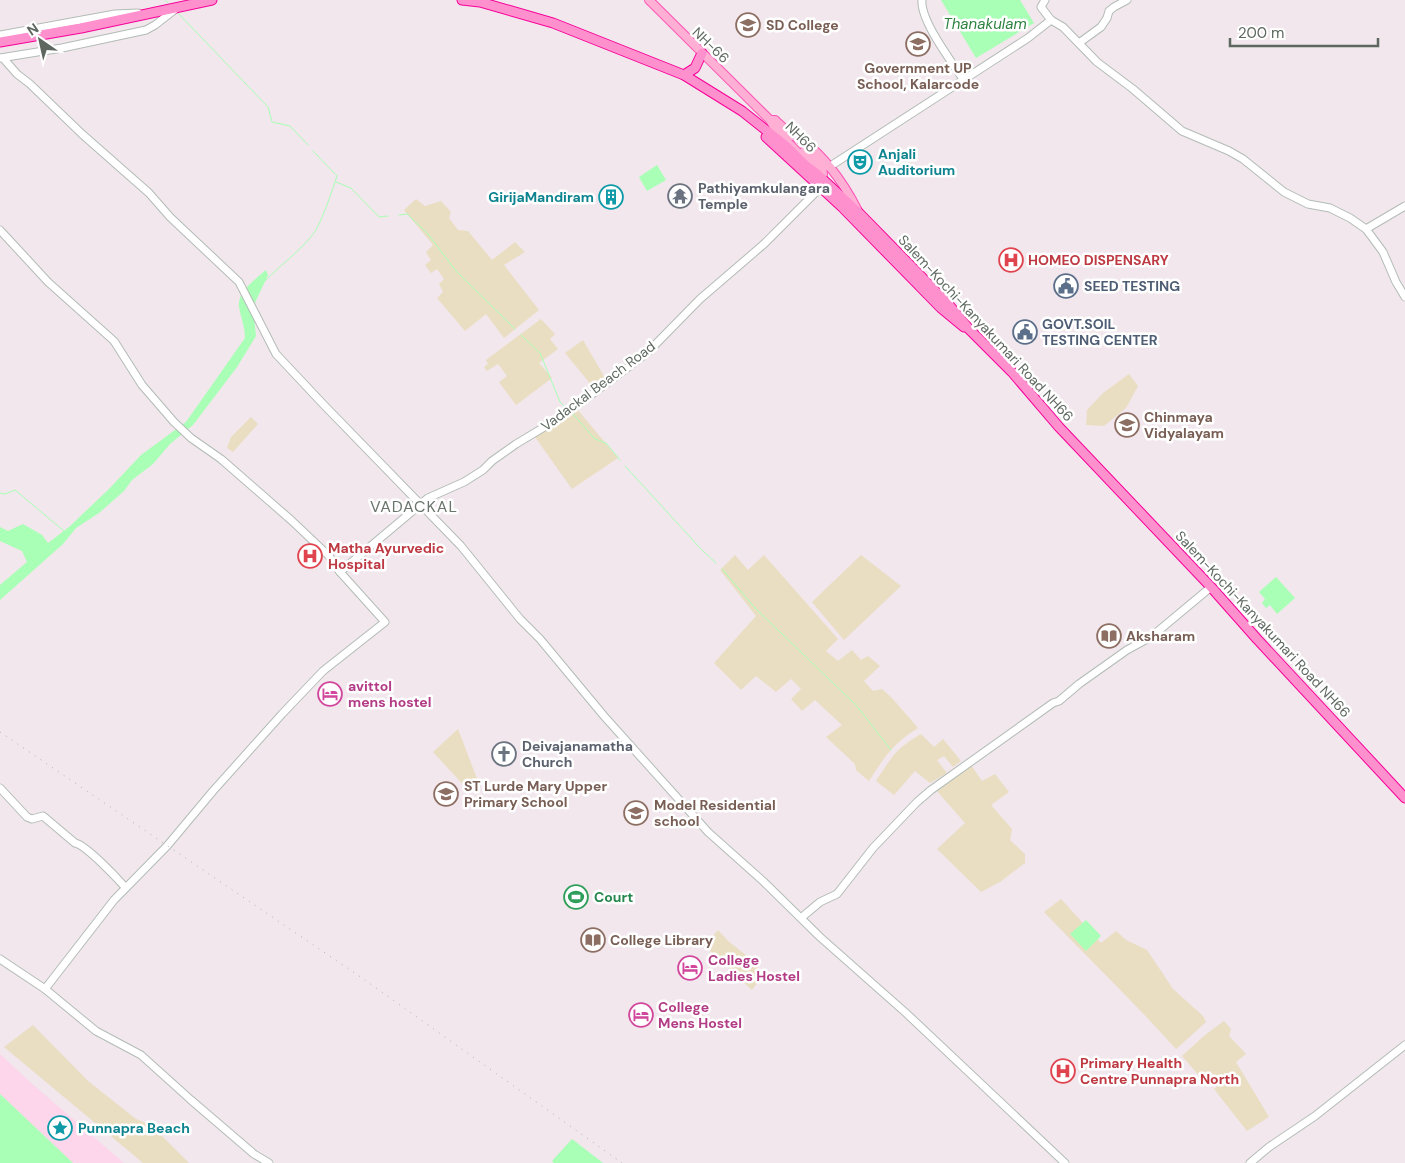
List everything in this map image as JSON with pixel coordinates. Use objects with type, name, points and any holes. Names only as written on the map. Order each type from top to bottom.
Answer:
[{"type":"highway","points":[[0,42],[81,28],[212,0]]},
{"type":"highway","name":"Salem-Kochi-Kanyakumari Road NH66","points":[[462,0],[481,1],[553,23],[662,65],[684,75],[723,98],[756,121],[786,146],[823,185],[860,214],[943,298],[973,333],[1012,372],[1059,426],[1211,586],[1405,798]]},
{"type":"highway","points":[[684,75],[694,68],[702,54]]},
{"type":"highway","name":"NH66","points":[[662,65],[757,128],[823,185],[941,308],[973,333]]},
{"type":"main road","name":"NH-66","points":[[649,0],[757,107]]},
{"type":"main road","points":[[922,0],[924,12],[937,39],[962,79]]},
{"type":"main road","points":[[1045,0],[1041,7],[1051,20],[1063,27],[1097,62],[1133,89],[1182,131],[1243,159],[1284,192],[1308,204],[1330,208],[1366,229],[1383,252],[1405,297]]},
{"type":"main road","points":[[1079,43],[1101,27],[1109,11],[1114,6],[1127,0]]},
{"type":"main road","points":[[2,58],[62,48],[146,30],[177,7]]},
{"type":"main road","points":[[0,35],[116,14],[146,13]]},
{"type":"main road","points":[[829,167],[1028,38],[1051,20]]},
{"type":"main road","points":[[2,58],[82,134],[150,193],[170,217],[238,282],[276,354],[461,546],[520,618],[658,778],[708,832],[926,1032],[1065,1163]]},
{"type":"main road","name":"NH66","points":[[757,107],[780,134],[818,172],[822,172]]},
{"type":"main road","points":[[770,120],[775,120],[822,168],[825,176],[823,185]]},
{"type":"main road","points":[[789,134],[803,141],[829,167],[845,186],[860,214]]},
{"type":"main road","name":"Vadackal Beach Road","points":[[340,572],[428,498],[464,482],[483,470],[492,461],[583,401],[647,353],[700,299],[764,244],[823,185]]},
{"type":"main road","points":[[1366,229],[1405,206]]},
{"type":"main road","points":[[0,230],[48,282],[114,341],[142,385],[174,422],[191,438],[221,459],[329,556],[340,572],[385,622],[323,671],[219,784],[167,846],[125,887],[45,989]]},
{"type":"main road","points":[[801,918],[820,902],[837,894],[874,848],[917,802],[931,790],[1053,703],[1059,701],[1079,684],[1127,650],[1151,637],[1211,586]]},
{"type":"main road","points":[[0,788],[27,818],[32,819],[43,816],[75,844],[79,844],[93,856],[125,887]]},
{"type":"main road","points":[[0,959],[45,989],[96,1031],[141,1055],[254,1154],[269,1163]]},
{"type":"main road","points":[[1250,1163],[1315,1116],[1405,1045]]},
{"type":"shaded area","points":[[416,199],[425,206],[441,201],[451,212],[449,218],[458,230],[468,231],[492,260],[515,242],[525,252],[504,265],[539,310],[504,338],[486,314],[465,331],[437,298],[443,292],[439,284],[444,279],[437,269],[431,273],[425,265],[431,260],[426,252],[433,245],[404,210]]},
{"type":"shaded area","points":[[541,319],[555,334],[550,339],[558,349],[539,363],[552,378],[516,405],[499,382],[507,376],[498,364],[487,371],[484,367],[488,364],[486,360]]},
{"type":"shaded area","points":[[583,340],[605,378],[593,387],[565,353]]},
{"type":"shaded area","points":[[1129,374],[1138,386],[1126,408],[1104,426],[1086,425],[1087,410],[1103,393]]},
{"type":"shaded area","points":[[577,409],[618,458],[572,489],[535,437]]},
{"type":"shaded area","points":[[251,417],[258,424],[233,452],[227,448],[231,437]]},
{"type":"shaded area","points":[[735,555],[748,570],[764,555],[838,639],[826,651],[838,661],[852,650],[861,660],[868,656],[880,666],[864,681],[873,691],[882,689],[918,728],[896,745],[884,758],[869,781],[856,770],[855,764],[826,737],[842,725],[815,700],[802,711],[791,699],[801,689],[791,679],[776,692],[756,676],[741,690],[714,663],[756,616],[720,570]]},
{"type":"shaded area","points":[[861,555],[901,586],[844,640],[812,602]]},
{"type":"shaded area","points":[[458,729],[479,784],[470,792],[433,752]]},
{"type":"shaded area","points":[[921,734],[934,747],[943,739],[961,761],[953,767],[944,756],[937,760],[947,773],[930,783],[915,771],[894,795],[876,781],[895,754]]},
{"type":"shaded area","points":[[971,765],[982,781],[995,774],[1009,792],[991,805],[1012,829],[1010,840],[1025,854],[1025,863],[1000,882],[981,892],[937,849],[965,823],[936,790]]},
{"type":"shaded area","name":"Court","points":[[582,885],[588,891],[570,909],[564,903]]},
{"type":"shaded area","points":[[1061,899],[1101,943],[1116,931],[1126,940],[1147,950],[1173,989],[1203,1016],[1206,1022],[1176,1049],[1044,912]]},
{"type":"shaded area","points":[[718,930],[728,941],[752,960],[763,975],[752,990],[705,946]]},
{"type":"shaded area","points":[[1224,1021],[1231,1029],[1229,1036],[1246,1054],[1236,1062],[1269,1117],[1247,1131],[1214,1089],[1221,1083],[1212,1073],[1202,1079],[1182,1056]]},
{"type":"shaded area","points":[[33,1025],[88,1081],[136,1119],[151,1125],[189,1163],[143,1163],[4,1047]]},
{"type":"sand","name":"Punnapra Beach","points":[[0,1054],[124,1163],[73,1163],[0,1094]]},
{"type":"water","name":"Thanakulam","points":[[941,0],[1020,0],[1034,23],[976,58]]},
{"type":"water","points":[[657,165],[666,180],[647,191],[639,177]]},
{"type":"water","points":[[266,270],[268,275],[253,307],[256,336],[237,367],[193,425],[170,444],[153,464],[132,480],[124,491],[99,513],[76,528],[63,544],[0,600],[0,585],[27,562],[22,551],[0,541],[0,527],[8,531],[23,524],[42,535],[48,543],[69,527],[141,455],[186,422],[245,338],[239,301],[248,286]]},
{"type":"water","points":[[1276,577],[1295,598],[1277,614],[1270,605],[1266,608],[1262,603],[1265,599],[1259,592]]},
{"type":"water","points":[[1086,920],[1101,936],[1086,951],[1070,934]]},
{"type":"water","points":[[0,1094],[73,1163],[0,1163]]},
{"type":"water","points":[[572,1139],[603,1163],[554,1163],[552,1161]]},
{"type":"waterway","points":[[165,0],[171,6]]},
{"type":"waterway","points":[[177,12],[268,107],[272,122],[290,126],[308,145]]},
{"type":"waterway","points":[[265,281],[313,235],[328,203],[337,176],[313,151]]},
{"type":"waterway","points":[[336,182],[351,188],[379,217],[388,216]]},
{"type":"waterway","points":[[399,215],[407,214],[428,234],[456,271],[515,329]]},
{"type":"waterway","points":[[521,335],[540,353],[560,402],[566,408]]},
{"type":"waterway","points":[[572,413],[595,439],[606,443],[620,460]]},
{"type":"waterway","points":[[625,466],[716,563]]},
{"type":"waterway","points":[[0,493],[5,494],[15,490],[64,531]]},
{"type":"waterway","points":[[722,569],[755,608],[856,705],[891,750]]},
{"type":"railway","points":[[0,732],[362,978],[622,1163]]},
{"type":"place","name":"SD College","points":[[748,25]]},
{"type":"place","name":"Government UP School, Kalarcode","points":[[918,44]]},
{"type":"place","name":"Anjali Auditorium","points":[[860,162]]},
{"type":"place","name":"Pathiyamkulangara Temple","points":[[680,196]]},
{"type":"place","name":"GirijaMandiram","points":[[611,197]]},
{"type":"place","name":"HOMEO DISPENSARY","points":[[1011,260]]},
{"type":"place","name":"SEED TESTING","points":[[1066,286]]},
{"type":"place","name":"GOVT.SOIL TESTING CENTER","points":[[1025,332]]},
{"type":"place","name":"Chinmaya Vidyalayam","points":[[1127,425]]},
{"type":"place","name":"Matha Ayurvedic Hospital","points":[[310,556]]},
{"type":"place","name":"Aksharam","points":[[1109,636]]},
{"type":"place","name":"avittol mens hostel","points":[[330,694]]},
{"type":"place","name":"Deivajanamatha Church","points":[[504,754]]},
{"type":"place","name":"ST Lurde Mary Upper Primary School","points":[[446,794]]},
{"type":"place","name":"Model Residential school","points":[[636,813]]},
{"type":"place","name":"Court","points":[[576,897]]},
{"type":"place","name":"College Library","points":[[593,940]]},
{"type":"place","name":"College Ladies Hostel","points":[[690,968]]},
{"type":"place","name":"College Mens Hostel","points":[[641,1015]]},
{"type":"place","name":"Primary Health Centre Punnapra North","points":[[1063,1071]]},
{"type":"place","name":"Punnapra Beach","points":[[60,1128]]},
{"type":"district","name":"VADACKAL","points":[[414,506]]}]
